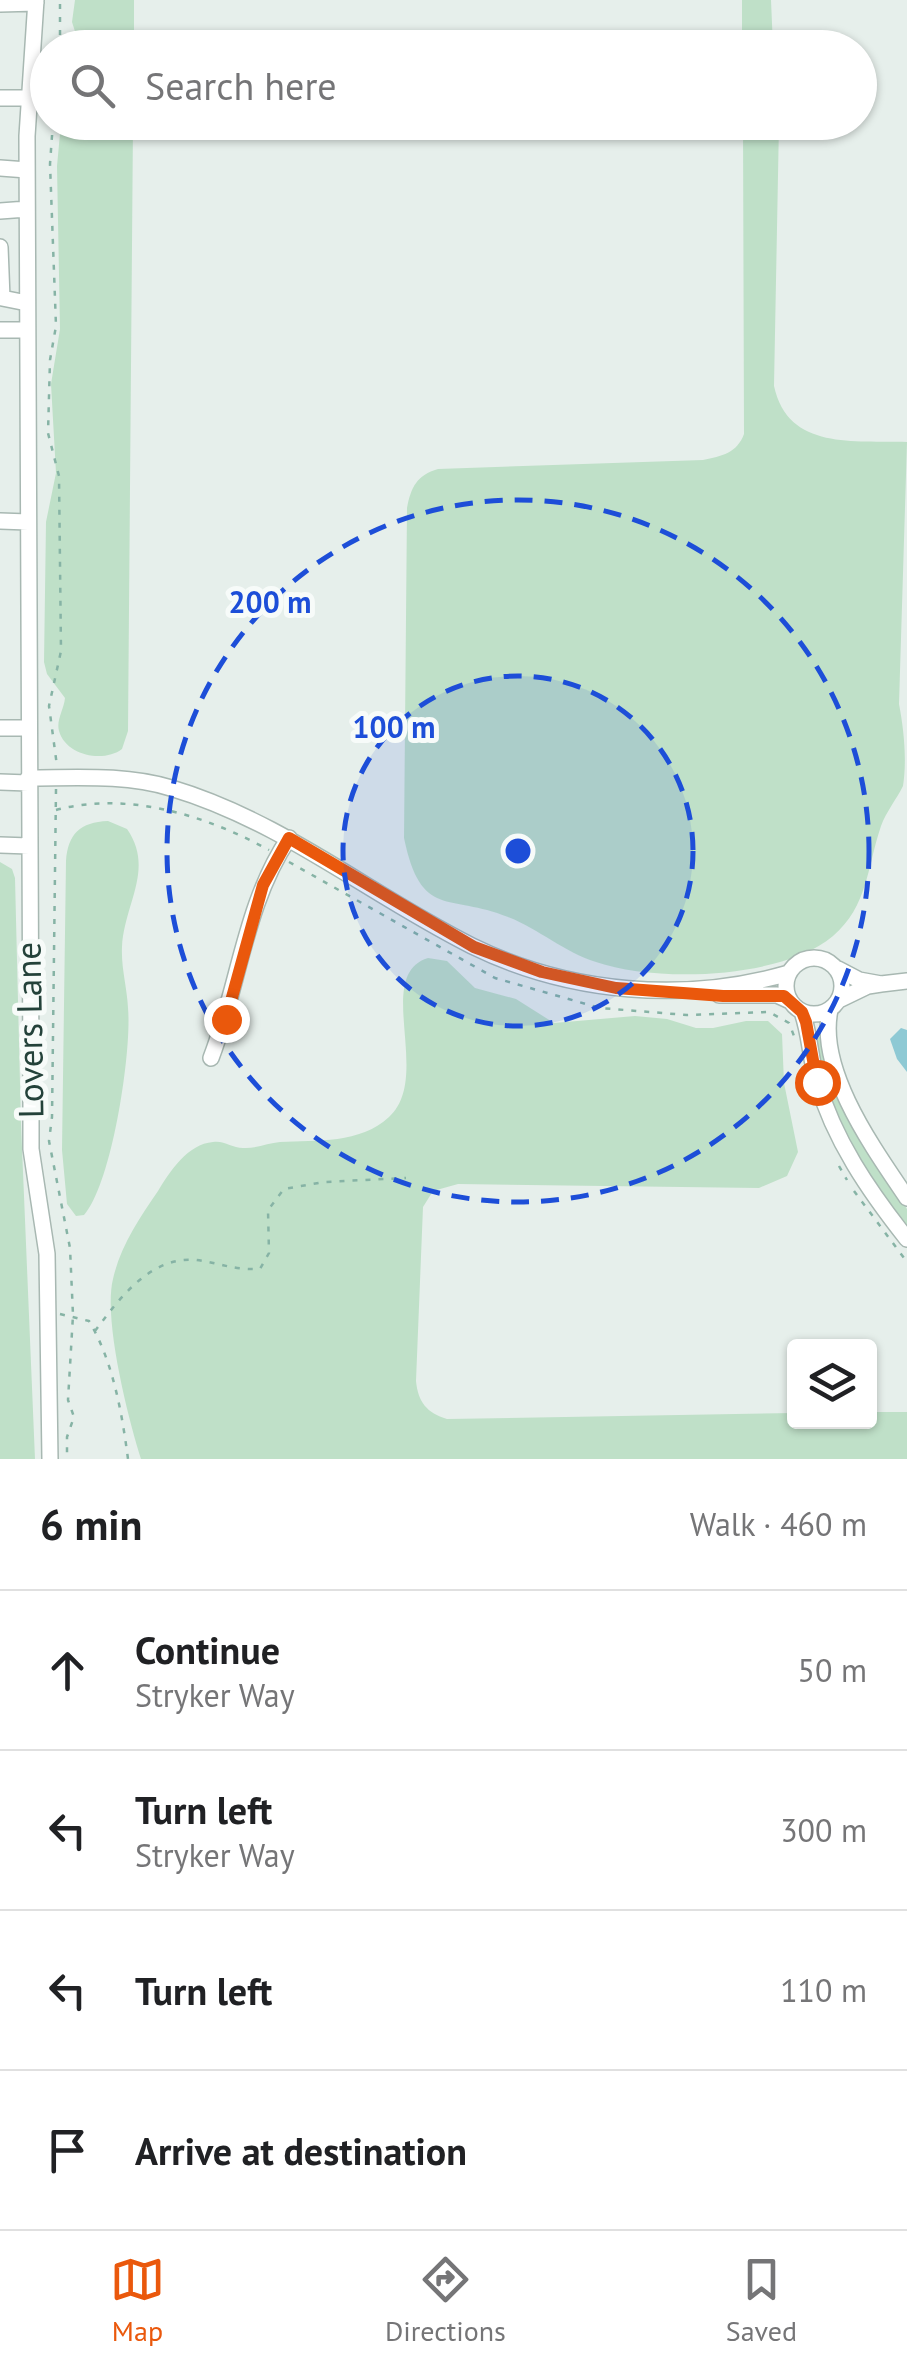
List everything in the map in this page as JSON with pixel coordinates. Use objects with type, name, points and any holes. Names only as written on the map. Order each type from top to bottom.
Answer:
[{"type":"street","points":[[0,4],[36,2]]},
{"type":"street","name":"Lovers Lane","points":[[34,30],[36,2]]},
{"type":"street","points":[[0,98],[30,98]]},
{"type":"street","name":"Lovers Lane","points":[[30,98],[27,330],[32,1149],[48,1254],[50,1459]]},
{"type":"street","points":[[0,168],[27,170]]},
{"type":"street","points":[[0,211],[27,209]]},
{"type":"street","points":[[0,247],[1,299],[27,303]]},
{"type":"street","points":[[0,330],[27,330]]},
{"type":"street","points":[[0,520],[28,522]]},
{"type":"street","points":[[0,728],[28,728]]},
{"type":"street","points":[[0,782],[104,777],[170,788],[259,822],[440,928],[502,958],[590,984],[723,996],[777,995],[817,1014],[868,986],[907,980]]},
{"type":"street","points":[[211,1058],[226,1019],[263,885],[289,838]]},
{"type":"street","points":[[0,845],[28,846]]},
{"type":"street","points":[[700,992],[789,973],[811,958],[828,962],[852,978],[881,984]]},
{"type":"street","points":[[835,967],[842,983],[828,1039],[839,1078],[872,1144],[907,1198]]},
{"type":"street","points":[[789,973],[787,992],[796,1006],[830,1118],[858,1172],[907,1238]]},
{"type":"path","points":[[60,0],[60,30]]},
{"type":"path","points":[[52,140],[56,326],[50,360],[48,433],[60,476],[61,651],[49,706],[57,760]]},
{"type":"path","points":[[56,804],[49,1141],[70,1248],[73,1315],[68,1400],[74,1417],[67,1437],[67,1459]]},
{"type":"path","points":[[95,1331],[124,1292],[165,1264],[194,1260],[235,1270],[260,1270],[270,1253],[268,1210],[284,1189],[324,1182],[406,1178]]},
{"type":"path","points":[[48,1314],[73,1315],[88,1321],[95,1331],[120,1410],[128,1459]]},
{"type":"green space","points":[[75,0],[134,0],[134,30],[75,30]]},
{"type":"green space","points":[[742,0],[771,0],[772,30],[742,30]]},
{"type":"green space","points":[[59,140],[133,140],[128,731],[122,749],[106,756],[86,755],[63,740],[59,723],[65,698],[47,674],[44,662],[46,522],[56,473],[51,384],[60,329]]},
{"type":"green space","points":[[743,140],[779,140],[774,386],[782,407],[793,422],[826,438],[907,442],[899,704],[903,786],[881,826],[860,899],[845,924],[811,950],[752,969],[652,973],[584,958],[508,917],[429,893],[419,882],[404,838],[407,508],[416,483],[438,469],[703,460],[733,450],[744,434]]},
{"type":"green space","points":[[108,821],[127,829],[138,858],[136,887],[122,947],[128,1008],[127,1054],[118,1116],[103,1176],[84,1215],[76,1216],[67,1204],[62,1150],[66,861],[69,844],[77,831]]},
{"type":"green space","points":[[0,862],[12,869],[15,878],[35,1459],[0,1459]]},
{"type":"green space","points":[[428,958],[447,961],[475,988],[516,999],[554,1023],[635,1016],[713,1028],[768,1021],[782,1034],[784,1083],[798,1152],[787,1176],[759,1188],[458,1184],[433,1191],[423,1207],[416,1381],[425,1406],[447,1419],[787,1413],[787,1429],[877,1429],[877,1412],[907,1412],[907,1459],[141,1459],[124,1395],[111,1318],[113,1279],[131,1233],[174,1167],[204,1144],[217,1142],[248,1148],[338,1139],[365,1132],[389,1117],[401,1099],[406,1078],[403,1005],[405,984],[412,968]]},
{"type":"green space","points":[[821,1037],[885,1177],[907,1209],[907,1233],[863,1171],[826,1092],[813,1038]]},
{"type":"water","points":[[901,1028],[907,1030],[907,1072],[890,1039]]},
{"type":"route","points":[[226,1019],[263,885],[289,838],[474,947],[542,972],[616,988],[784,996],[802,1012],[806,1022],[817,1082]]}]
